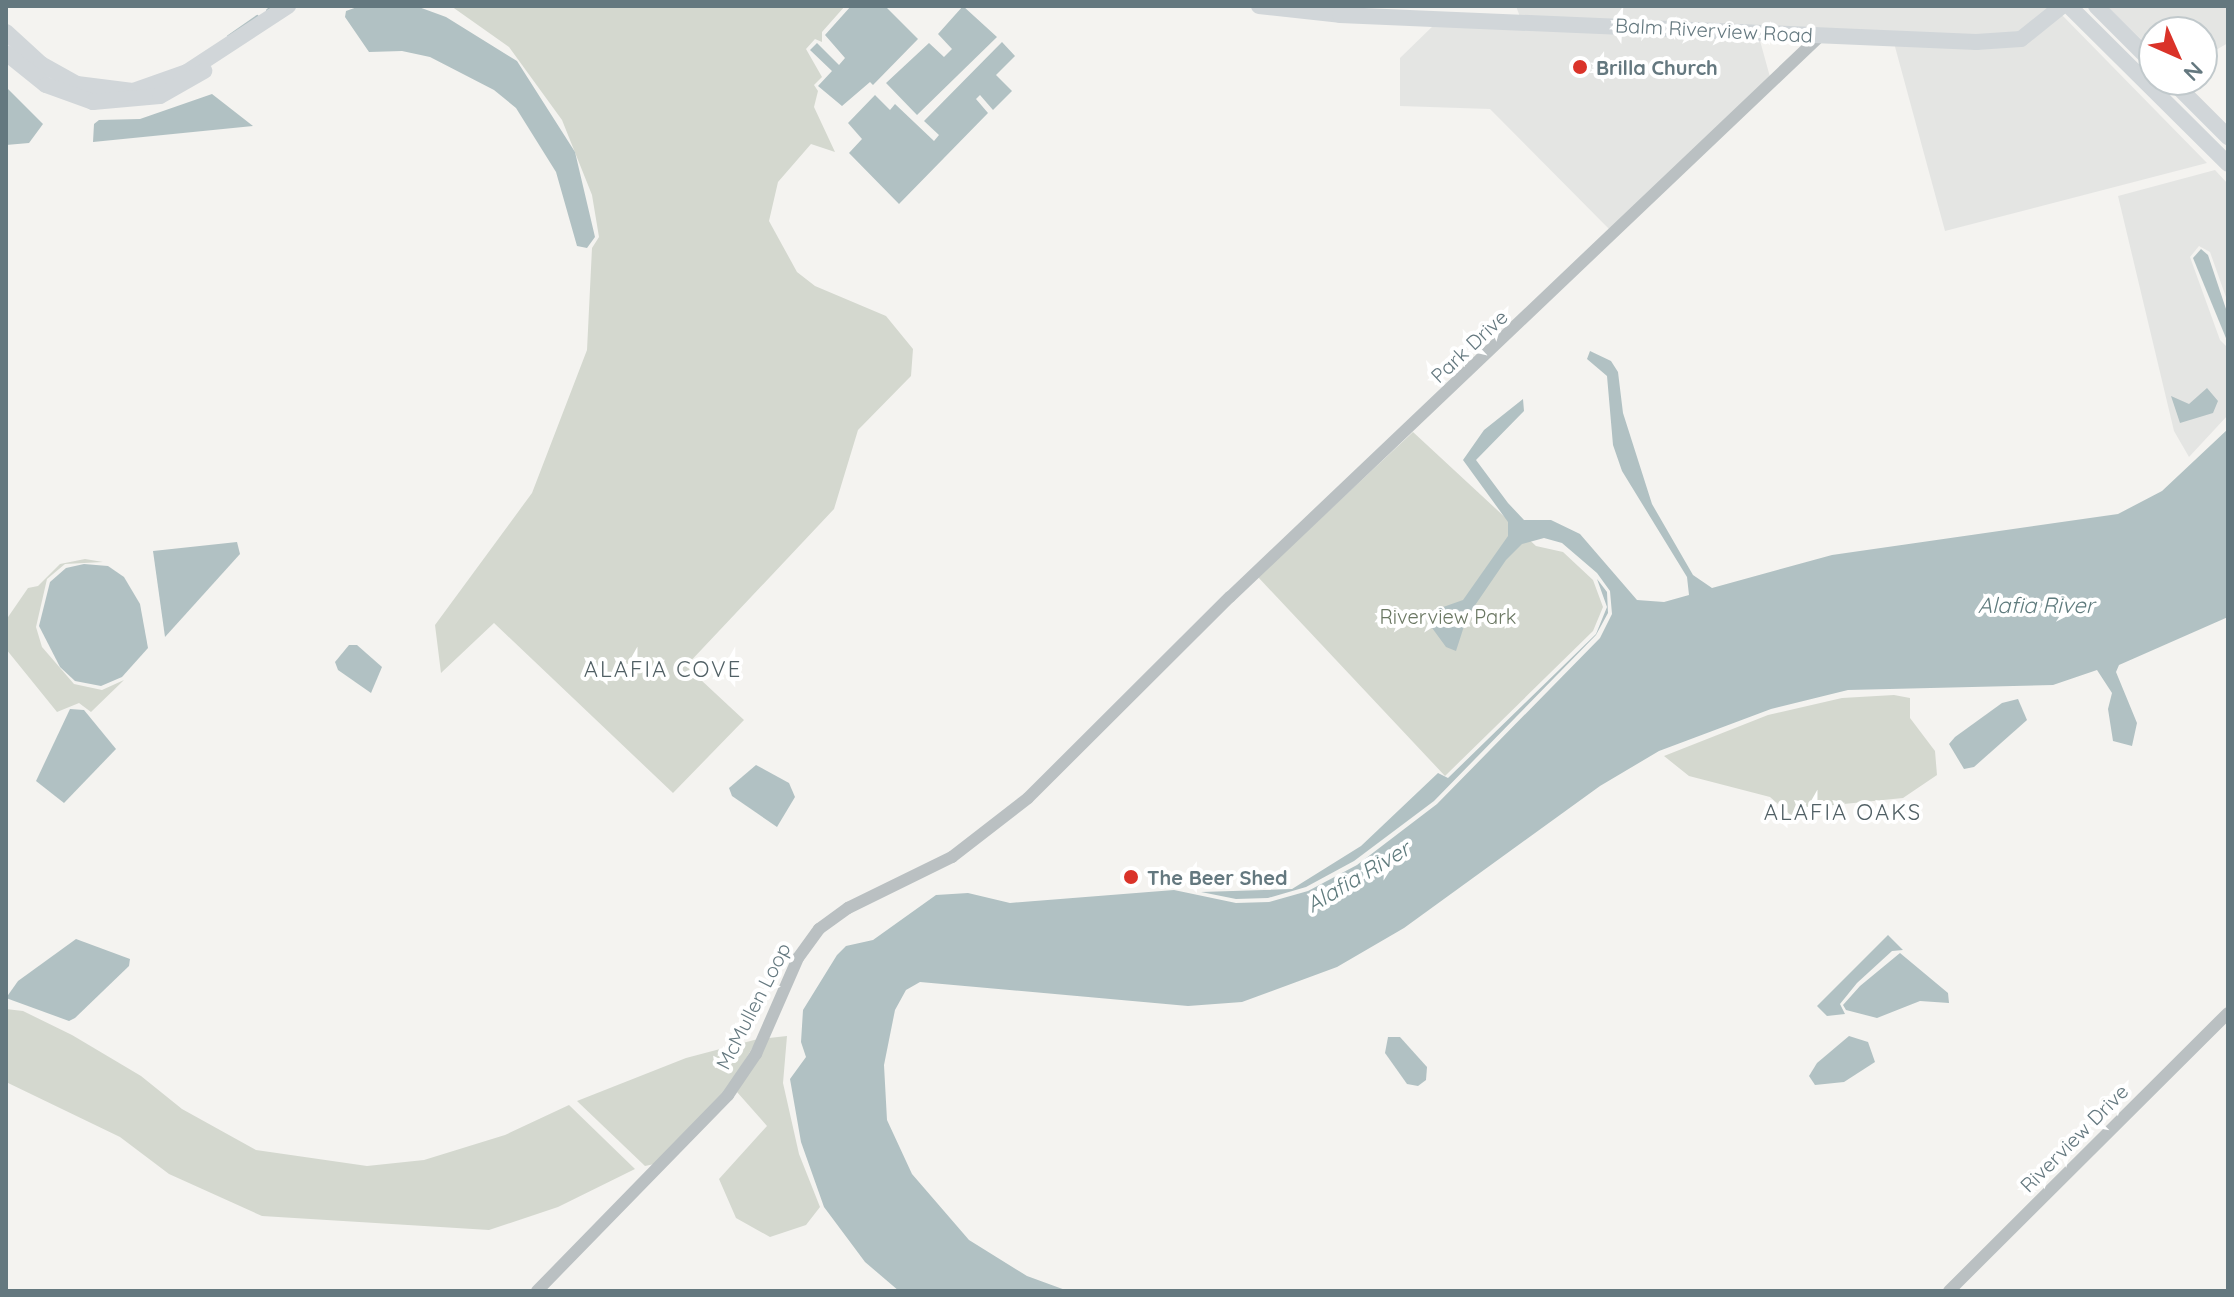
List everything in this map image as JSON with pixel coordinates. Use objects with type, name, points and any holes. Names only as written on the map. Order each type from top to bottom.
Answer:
[{"type":"main road","points":[[6,53],[39,81],[73,98],[135,102],[186,85],[288,6]]},
{"type":"main road","name":"Balm Riverview Road","points":[[1259,6],[1340,15],[2009,41],[2042,27],[2062,6]]},
{"type":"main road","points":[[2069,6],[2228,164]]},
{"type":"main road","points":[[2096,6],[2138,48]]},
{"type":"main road","points":[[6,32],[52,72],[77,84],[114,92],[157,86],[258,27]]},
{"type":"main road","points":[[2187,96],[2228,137]]},
{"type":"street","name":"Park Drive","points":[[1143,683],[1820,36]]},
{"type":"street","name":"McMullen Loop","points":[[537,1291],[736,1085],[761,1043],[798,958],[819,929],[848,908],[952,857],[1037,789],[1143,683]]},
{"type":"street","name":"Riverview Drive","points":[[1949,1291],[2228,1013]]},
{"type":"shaded area","points":[[1516,6],[2053,6],[2039,23],[2008,37],[1520,17]]},
{"type":"shaded area","points":[[2107,6],[2228,6],[2228,43],[2218,49],[2218,16],[2138,16],[2138,36]]},
{"type":"shaded area","points":[[2061,14],[2207,163],[1945,231],[1894,43],[2033,38]]},
{"type":"shaded area","points":[[1436,23],[1759,37],[1770,77],[1611,231],[1490,109],[1400,106],[1400,58]]},
{"type":"shaded area","points":[[2215,170],[2228,184],[2228,303],[2210,252],[2199,246],[2190,257],[2220,340],[2228,348],[2228,415],[2189,457],[2174,431],[2118,196]]},
{"type":"green space","points":[[451,6],[845,6],[822,32],[822,42],[815,39],[806,49],[822,77],[814,85],[818,91],[814,107],[835,152],[811,144],[778,182],[769,221],[797,272],[815,286],[886,316],[913,349],[911,376],[858,430],[834,509],[686,666],[744,720],[673,793],[494,623],[441,673],[435,625],[532,493],[587,350],[592,248],[599,237],[592,195],[562,120],[509,47]]},
{"type":"green space","name":"Riverview Park","points":[[1413,432],[1536,546],[1563,552],[1593,580],[1603,607],[1593,631],[1445,776],[1258,577]]},
{"type":"green space","points":[[85,559],[103,562],[65,564],[47,579],[36,627],[42,647],[74,684],[102,690],[124,680],[91,712],[79,703],[57,712],[6,649],[6,620],[28,588],[38,586],[60,564]]},
{"type":"green space","points":[[1894,695],[1910,698],[1910,718],[1935,751],[1937,775],[1903,798],[1824,806],[1792,816],[1770,797],[1689,776],[1664,756],[1768,715],[1842,698]]},
{"type":"green space","points":[[6,1009],[23,1011],[72,1035],[141,1076],[182,1109],[256,1150],[367,1166],[424,1160],[505,1135],[569,1105],[635,1169],[558,1207],[489,1230],[262,1216],[169,1174],[120,1137],[6,1082]]},
{"type":"green space","points":[[787,1036],[783,1083],[799,1154],[820,1207],[806,1225],[770,1237],[736,1218],[719,1179],[767,1126],[737,1092],[769,1038]]},
{"type":"green space","points":[[758,1039],[725,1092],[659,1163],[645,1166],[577,1101],[686,1058]]},
{"type":"water","points":[[360,6],[416,6],[446,17],[517,61],[575,152],[595,237],[587,248],[577,246],[556,172],[516,108],[494,90],[430,57],[402,51],[369,52],[345,17],[346,11]]},
{"type":"water","points":[[851,6],[885,6],[918,39],[873,85],[870,82],[842,106],[818,86],[832,71],[810,50],[817,43],[839,65],[845,58],[825,35]]},
{"type":"water","points":[[963,6],[997,37],[917,115],[886,83],[929,43],[944,57],[952,49],[938,34]]},
{"type":"water","points":[[1002,42],[1015,56],[996,75],[1012,91],[993,110],[980,95],[976,99],[988,113],[899,204],[849,153],[862,139],[848,123],[875,95],[890,110],[895,104],[934,141],[939,135],[924,121]]},
{"type":"water","points":[[6,87],[43,124],[29,143],[6,145]]},
{"type":"water","points":[[212,94],[253,126],[93,142],[94,124],[99,120],[140,119]]},
{"type":"water","points":[[2201,249],[2208,255],[2228,315],[2228,343],[2193,258]]},
{"type":"water","name":"Alafia River","points":[[1590,351],[1611,361],[1618,372],[1623,413],[1652,504],[1693,575],[1712,588],[1832,555],[2118,514],[2162,491],[2228,429],[2228,617],[2119,665],[2116,672],[2137,723],[2132,746],[2113,741],[2108,709],[2112,693],[2097,670],[2053,685],[1848,690],[1771,709],[1659,751],[1600,786],[1404,928],[1337,967],[1242,1002],[1188,1006],[920,982],[906,990],[895,1010],[884,1065],[887,1120],[912,1174],[969,1240],[1027,1276],[1068,1291],[899,1291],[865,1262],[824,1207],[801,1142],[790,1079],[806,1057],[801,1042],[803,1010],[837,955],[846,946],[873,940],[936,895],[968,893],[1010,903],[1174,890],[1236,903],[1269,902],[1308,891],[1357,865],[1437,804],[1600,638],[1612,614],[1610,591],[1597,573],[1562,543],[1544,538],[1522,544],[1506,560],[1467,617],[1456,651],[1446,647],[1427,621],[1429,612],[1463,600],[1508,536],[1508,522],[1463,460],[1484,430],[1523,399],[1524,411],[1476,460],[1508,503],[1524,520],[1551,520],[1580,534],[1637,600],[1664,602],[1689,595],[1687,577],[1622,471],[1613,445],[1607,376],[1587,359]]},
{"type":"water","points":[[2207,388],[2218,401],[2213,413],[2180,423],[2171,396],[2189,404]]},
{"type":"water","points":[[237,542],[240,554],[165,637],[153,551]]},
{"type":"water","points":[[84,564],[108,566],[124,577],[140,604],[148,648],[122,677],[101,686],[75,681],[60,667],[39,626],[50,582],[66,568]]},
{"type":"water","points":[[1597,579],[1607,592],[1608,613],[1596,635],[1434,801],[1354,861],[1306,887],[1268,898],[1236,899],[1201,892],[1292,889],[1361,846],[1438,773],[1448,778],[1596,634],[1607,607]]},
{"type":"water","points":[[349,645],[357,645],[382,667],[371,693],[338,670],[335,662]]},
{"type":"water","points":[[2018,699],[2027,720],[1974,767],[1964,769],[1949,744],[2002,703]]},
{"type":"water","points":[[70,709],[84,710],[116,749],[64,803],[36,781]]},
{"type":"water","points":[[756,765],[789,783],[795,797],[777,827],[732,796],[729,788]]},
{"type":"water","points":[[1888,935],[1903,950],[1892,951],[1857,983],[1840,1004],[1845,1014],[1827,1016],[1817,1006]]},
{"type":"water","points":[[76,939],[130,959],[129,966],[75,1018],[69,1021],[6,998],[18,981]]},
{"type":"water","points":[[1900,953],[1948,993],[1949,1003],[1920,1001],[1877,1018],[1846,1010],[1843,1005],[1860,986]]},
{"type":"water","points":[[1849,1036],[1868,1042],[1875,1062],[1844,1082],[1815,1085],[1809,1076],[1817,1063]]},
{"type":"water","points":[[1388,1037],[1400,1037],[1427,1067],[1426,1080],[1418,1086],[1407,1084],[1385,1053]]},
{"type":"waterway","points":[[267,10],[272,6]]},
{"type":"waterway","points":[[228,36],[257,16]]},
{"type":"place","name":"Brilla Church","points":[[1580,67]]},
{"type":"place","name":"The Beer Shed","points":[[1131,877]]},
{"type":"district","name":"ALAFIA COVE","points":[[663,670]]},
{"type":"district","name":"ALAFIA OAKS","points":[[1843,813]]}]
